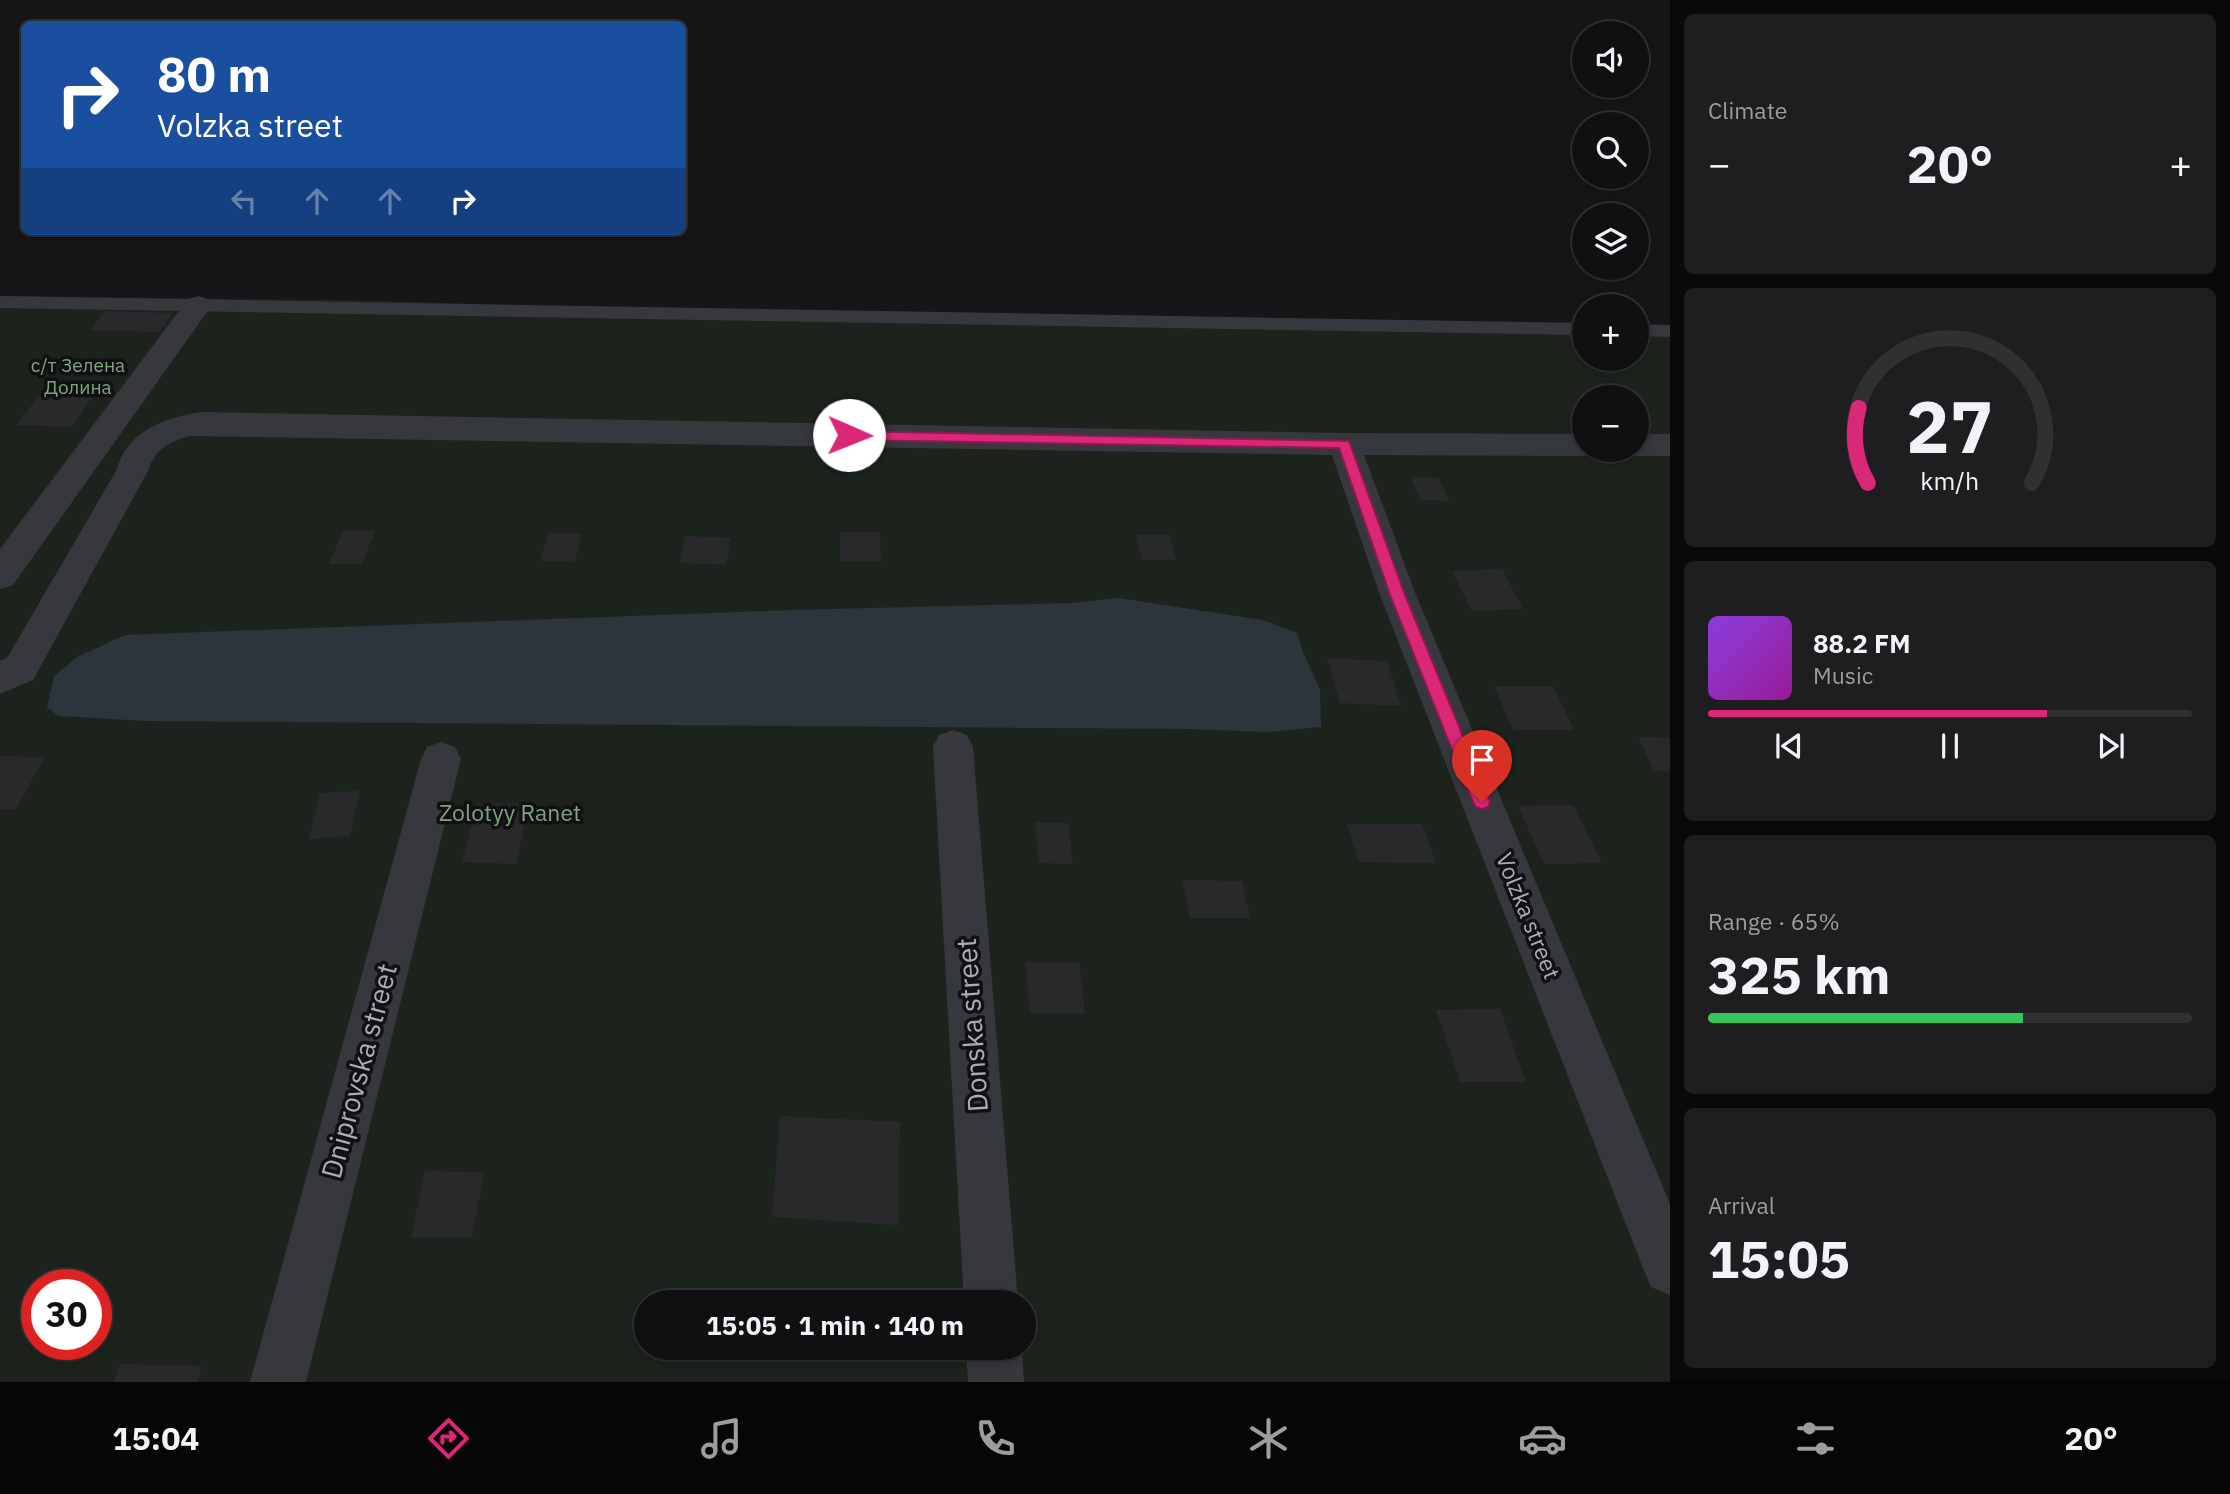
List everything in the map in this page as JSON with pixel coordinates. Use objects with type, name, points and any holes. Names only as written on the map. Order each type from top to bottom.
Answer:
[{"type":"street","points":[[0,575],[198,304]]},
{"type":"street","points":[[0,678],[20,669],[132,471],[134,460],[141,449],[168,430],[184,425],[201,423],[1344,444],[1572,445]]},
{"type":"street","name":"Volzka street","points":[[1344,444],[1398,595],[1670,1268]]},
{"type":"street","points":[[1649,445],[1670,445]]},
{"type":"street","name":"Donska street","points":[[953,747],[990,1290]]},
{"type":"street","name":"Dniprovska street","points":[[278,1382],[441,759]]},
{"type":"street","points":[[995,1360],[996,1382]]},
{"type":"lane","points":[[0,302],[1572,330]]},
{"type":"lane","points":[[1649,330],[1670,331]]},
{"type":"green space","name":"Zolotyy Ranet","points":[[0,296],[353,300],[799,314],[1572,327],[1572,371],[1649,371],[1649,328],[1670,328],[1670,1382],[0,1382]]},
{"type":"shaded area","points":[[1118,598],[1263,620],[1297,633],[1320,690],[1321,727],[1268,732],[1189,729],[146,721],[59,716],[47,708],[54,676],[77,657],[125,635],[794,610],[1072,603]]},
{"type":"building","points":[[105,311],[172,313],[159,332],[90,330]]},
{"type":"building","points":[[39,395],[93,396],[72,427],[17,425]]},
{"type":"building","points":[[1411,477],[1439,478],[1449,501],[1420,500]]},
{"type":"building","points":[[343,531],[375,531],[362,564],[329,564]]},
{"type":"building","points":[[840,532],[880,532],[881,561],[840,561]]},
{"type":"building","points":[[548,533],[581,534],[575,562],[541,561]]},
{"type":"building","points":[[1169,534],[1176,560],[1142,560],[1136,535]]},
{"type":"building","points":[[685,536],[731,538],[726,565],[680,563]]},
{"type":"building","points":[[1502,569],[1523,609],[1472,611],[1452,571]]},
{"type":"building","points":[[1327,658],[1387,661],[1401,706],[1340,703]]},
{"type":"building","points":[[1494,686],[1553,686],[1574,730],[1513,730]]},
{"type":"building","points":[[1638,737],[1670,738],[1670,772],[1654,771]]},
{"type":"building","points":[[0,756],[45,757],[15,810],[0,809]]},
{"type":"building","points":[[360,791],[350,836],[309,839],[320,793]]},
{"type":"building","points":[[477,803],[529,804],[516,864],[462,862]]},
{"type":"building","points":[[1573,805],[1602,863],[1544,864],[1518,806]]},
{"type":"building","points":[[1035,822],[1068,823],[1073,864],[1039,863]]},
{"type":"building","points":[[1347,824],[1422,824],[1436,863],[1359,862]]},
{"type":"building","points":[[1182,880],[1242,881],[1250,918],[1190,918]]},
{"type":"building","points":[[1025,962],[1079,963],[1085,1014],[1030,1013]]},
{"type":"building","points":[[1500,1009],[1526,1082],[1460,1082],[1436,1010]]},
{"type":"building","points":[[780,1116],[900,1122],[898,1225],[772,1217]]},
{"type":"building","points":[[425,1171],[484,1172],[472,1237],[411,1237]]},
{"type":"building","points":[[120,1364],[202,1366],[197,1382],[114,1382]]},
{"type":"route","points":[[849,435],[1344,444],[1398,595],[1482,802]]},
{"type":"park label","name":"с/т Зелена Долина","points":[[78,376]]}]
